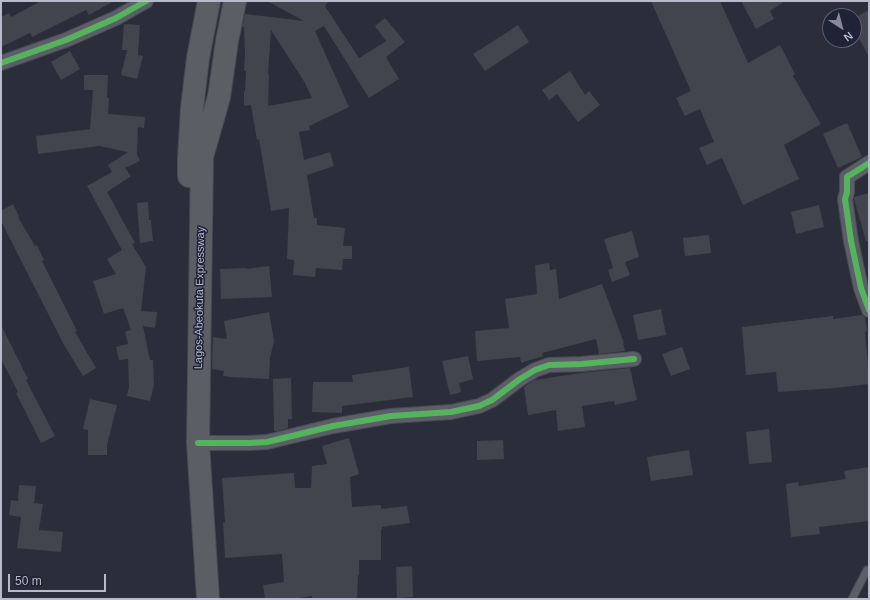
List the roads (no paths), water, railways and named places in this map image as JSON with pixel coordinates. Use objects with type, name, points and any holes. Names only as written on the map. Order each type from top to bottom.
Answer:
[{"type":"highway","name":"Lagos-Abeokuta Expressway","points":[[194,599],[188,158],[192,101],[198,58],[209,1]]},
{"type":"highway","name":"Lagos-Abeokuta Expressway","points":[[208,599],[198,443],[202,157],[219,97],[227,41],[235,1]]},
{"type":"street","points":[[1,63],[66,40],[116,18],[146,1]]},
{"type":"street","points":[[869,164],[847,177],[847,192],[845,199],[860,288],[869,310]]},
{"type":"street","points":[[198,443],[267,442],[333,426],[391,416],[451,412],[486,403],[520,379],[535,370],[549,365],[582,364],[634,359]]},
{"type":"lane","points":[[852,599],[866,570]]}]
